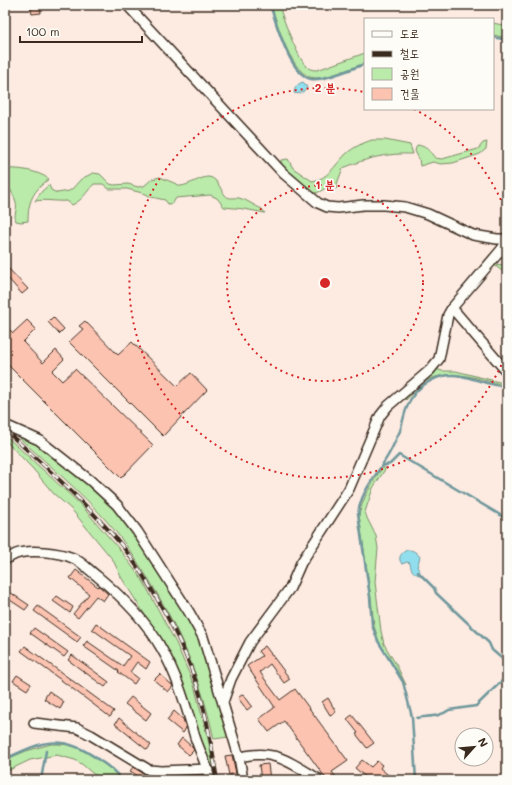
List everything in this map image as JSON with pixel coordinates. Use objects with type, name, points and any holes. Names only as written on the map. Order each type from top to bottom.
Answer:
[{"type":"street","points":[[127,5],[283,173],[318,203],[327,207],[338,208],[363,205],[406,207],[428,214],[473,235],[507,240],[501,250],[452,308],[448,315],[439,359],[430,370],[388,406],[380,416],[349,489],[301,563],[290,588],[250,642],[231,679],[223,702]]},
{"type":"street","points":[[452,308],[507,372]]},
{"type":"street","points":[[5,424],[39,440],[91,481],[116,505],[136,531],[189,612],[202,637],[239,757],[243,780]]},
{"type":"street","points":[[5,560],[16,554],[26,552],[39,552],[72,558],[81,563],[105,583],[133,609],[160,646],[170,665],[186,706],[196,739],[208,768],[210,780]]},
{"type":"street","points":[[34,723],[77,728],[149,770],[160,771],[208,768]]},
{"type":"street","points":[[239,757],[257,754],[272,755],[320,780]]},
{"type":"green space","points":[[271,5],[279,5],[295,46],[303,62],[308,68],[317,70],[364,53],[364,63],[326,77],[315,78],[307,75],[299,69],[292,59]]},
{"type":"green space","points":[[494,23],[507,26],[507,38],[494,35]]},
{"type":"green space","points":[[372,140],[385,140],[410,145],[413,154],[394,154],[377,157],[343,168],[336,189],[326,188],[317,193],[308,192],[281,164],[281,160],[288,159],[293,168],[312,181],[318,180],[327,175],[351,150]]},
{"type":"green space","points":[[487,142],[486,149],[480,154],[453,163],[441,164],[433,162],[420,166],[419,159],[415,151],[417,145],[423,146],[428,149],[435,158],[442,159],[478,149],[483,143]]},
{"type":"green space","points":[[6,169],[29,171],[45,176],[49,179],[35,192],[32,197],[28,221],[16,221],[16,202],[5,178]]},
{"type":"green space","points":[[93,173],[100,174],[110,184],[128,184],[138,187],[144,186],[152,179],[160,177],[181,186],[208,177],[216,181],[227,197],[245,200],[262,209],[265,213],[224,207],[217,198],[210,195],[176,198],[173,203],[168,204],[165,200],[151,197],[146,194],[127,189],[109,189],[103,184],[94,184],[82,198],[72,205],[67,201],[35,201],[42,191],[49,185],[51,190],[57,193],[69,191],[81,179]]},
{"type":"green space","points":[[493,264],[507,265],[507,275]]},
{"type":"green space","points":[[436,369],[442,371],[456,371],[503,383],[506,374],[507,386],[466,376],[446,375],[426,381],[406,400],[405,394]]},
{"type":"green space","points":[[9,429],[38,441],[116,507],[136,533],[201,637],[229,737],[214,739],[203,696],[189,656],[171,618],[126,545],[110,525],[86,500]]},
{"type":"green space","points":[[5,435],[80,504],[120,550],[143,581],[176,643],[194,685],[210,747],[216,780],[213,780],[208,761],[145,615],[121,577],[113,560],[72,510],[53,493],[8,443],[5,439]]},
{"type":"green space","points":[[382,468],[386,468],[373,488],[365,512],[376,536],[378,548],[375,582],[384,644],[406,685],[379,642],[374,626],[359,515],[365,496]]},
{"type":"green space","points":[[51,744],[72,746],[80,749],[107,766],[121,780],[104,780],[75,760],[57,755],[30,760],[5,772],[5,760],[26,751]]},
{"type":"water","points":[[303,82],[307,88],[303,92],[296,94],[294,93],[297,86]]},
{"type":"water","points":[[407,550],[415,552],[420,557],[417,567],[420,571],[419,575],[412,570],[410,563],[407,562],[402,564],[400,560],[400,556]]},
{"type":"building","points":[[30,5],[40,5],[41,13],[32,14]]},
{"type":"building","points":[[5,265],[28,289],[22,294],[5,275]]},
{"type":"building","points":[[53,317],[64,329],[59,334],[48,322]]},
{"type":"building","points":[[27,320],[36,329],[23,342],[43,363],[56,350],[64,359],[52,371],[62,381],[75,369],[153,445],[121,478],[5,362],[5,332],[9,329],[13,333]]},
{"type":"building","points":[[85,321],[118,355],[132,342],[177,386],[191,373],[207,390],[163,436],[69,342],[83,329],[79,326]]},
{"type":"building","points":[[76,570],[108,594],[103,601],[96,596],[78,618],[73,614],[89,594],[70,578]]},
{"type":"building","points":[[11,593],[29,605],[25,610],[7,598]]},
{"type":"building","points":[[57,596],[73,607],[70,613],[53,601]]},
{"type":"building","points":[[38,606],[81,637],[77,642],[34,611]]},
{"type":"building","points":[[96,623],[150,662],[146,669],[137,662],[130,672],[138,678],[134,684],[118,672],[119,671],[83,646],[87,641],[123,666],[130,656],[92,629]]},
{"type":"building","points":[[34,628],[68,652],[64,657],[30,633]]},
{"type":"building","points":[[25,646],[114,711],[110,717],[21,651]]},
{"type":"building","points":[[265,646],[290,679],[284,683],[270,664],[260,672],[268,684],[280,700],[295,689],[348,761],[332,772],[338,780],[327,780],[284,721],[269,732],[259,719],[274,708],[274,706],[247,666],[262,656],[258,651]]},
{"type":"building","points":[[72,655],[109,682],[105,687],[68,660]]},
{"type":"building","points":[[160,674],[173,686],[168,692],[154,680]]},
{"type":"building","points":[[17,675],[31,684],[27,690],[13,681]]},
{"type":"building","points":[[49,691],[64,702],[60,709],[44,699]]},
{"type":"building","points":[[243,694],[252,706],[247,710],[238,698]]},
{"type":"building","points":[[131,697],[151,713],[146,720],[125,704]]},
{"type":"building","points":[[328,698],[336,712],[330,715],[322,702]]},
{"type":"building","points":[[174,711],[183,719],[186,728],[183,733],[167,720]]},
{"type":"building","points":[[352,715],[374,743],[367,748],[347,719]]},
{"type":"building","points":[[119,718],[151,745],[147,750],[115,724]]},
{"type":"building","points":[[182,738],[194,750],[189,755],[177,745]]},
{"type":"building","points":[[232,755],[236,773],[229,775],[225,756]]},
{"type":"building","points":[[362,760],[371,767],[377,761],[382,765],[380,768],[394,780],[369,780],[355,768]]},
{"type":"building","points":[[268,764],[270,780],[261,780],[259,765]]},
{"type":"building","points":[[133,767],[158,780],[145,780],[130,771]]},
{"type":"waterway","points":[[270,5],[280,35],[290,58],[296,68],[303,75],[311,79],[323,78],[364,64]]},
{"type":"waterway","points":[[494,37],[507,40]]},
{"type":"waterway","points":[[416,780],[412,717],[403,682],[378,641],[372,625],[370,597],[358,514],[360,505],[367,489],[387,458],[400,431],[405,411],[419,388],[431,380],[444,376],[455,375],[507,388]]},
{"type":"waterway","points":[[382,466],[390,464],[399,455],[507,519]]},
{"type":"waterway","points":[[418,572],[434,588],[436,593],[489,643],[492,650],[507,663]]},
{"type":"waterway","points":[[417,718],[438,715],[449,710],[476,706],[507,676]]},
{"type":"waterway","points":[[5,759],[42,744],[65,743],[93,755],[112,769],[121,780]]},
{"type":"waterway","points":[[41,780],[46,751]]},
{"type":"railway","points":[[5,430],[64,484],[106,527],[137,566],[152,590],[177,636],[197,685],[206,720],[217,780]]}]
